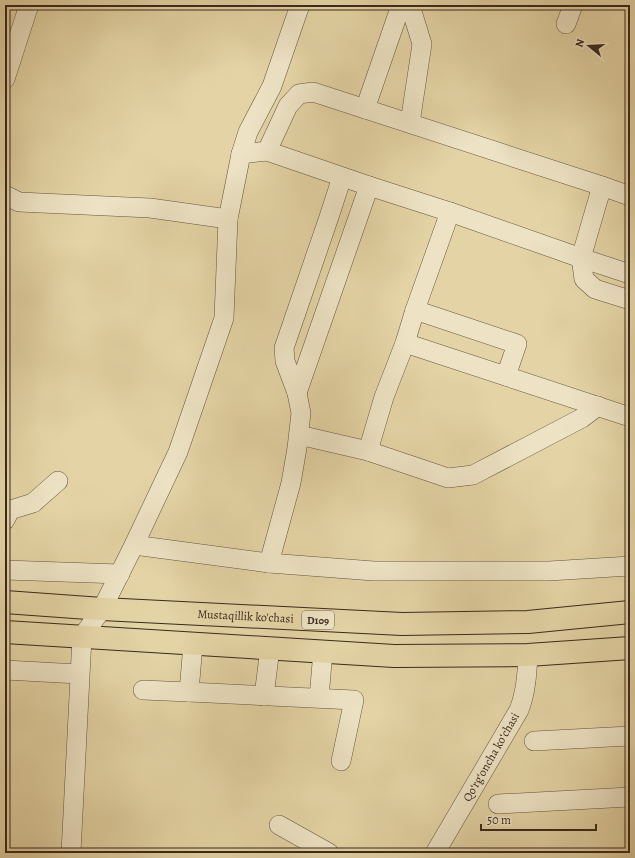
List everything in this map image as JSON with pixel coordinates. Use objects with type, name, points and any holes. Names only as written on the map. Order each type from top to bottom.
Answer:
[{"type":"main road","name":"Mustaqillik ko'chasi","points":[[5,602],[102,609],[402,624],[528,622],[630,612]]},
{"type":"main road","points":[[528,622],[528,655]]},
{"type":"main road","points":[[5,632],[394,656],[528,655],[630,648]]},
{"type":"street","points":[[5,79],[29,5]]},
{"type":"street","points":[[71,853],[82,637],[102,609],[178,452],[224,318],[228,219],[241,154],[248,132],[272,86],[300,5]]},
{"type":"street","points":[[365,109],[401,5]]},
{"type":"street","points":[[410,5],[422,44],[410,123]]},
{"type":"street","points":[[566,24],[573,5]]},
{"type":"street","points":[[267,151],[288,106],[299,94],[313,92],[630,196]]},
{"type":"street","points":[[241,154],[267,151],[630,274]]},
{"type":"street","points":[[269,563],[291,483],[301,413],[297,394],[286,361],[284,348],[342,177]]},
{"type":"street","points":[[297,394],[369,186]]},
{"type":"street","points":[[602,186],[581,258],[584,279],[595,289],[630,300]]},
{"type":"street","points":[[5,195],[20,202],[150,208],[228,219]]},
{"type":"street","points":[[368,451],[384,397],[450,212]]},
{"type":"street","points":[[415,310],[517,344],[506,376]]},
{"type":"street","points":[[404,343],[630,417]]},
{"type":"street","points":[[299,435],[368,451],[448,478],[473,475],[582,418],[598,406]]},
{"type":"street","points":[[7,510],[33,504],[58,481]]},
{"type":"street","points":[[134,545],[269,563],[374,571],[549,571],[630,566]]},
{"type":"street","points":[[5,570],[120,574]]},
{"type":"street","points":[[189,692],[193,644]]},
{"type":"street","points":[[264,696],[270,648]]},
{"type":"street","points":[[318,698],[322,652]]},
{"type":"street","name":"Qoʻrgʻoncha koʻchasi","points":[[435,853],[519,710],[525,688],[528,655]]},
{"type":"street","points":[[5,670],[79,674]]},
{"type":"street","points":[[143,690],[354,700],[341,761]]},
{"type":"street","points":[[534,741],[630,736]]},
{"type":"street","points":[[498,804],[630,797]]},
{"type":"street","points":[[278,825],[329,853]]}]
